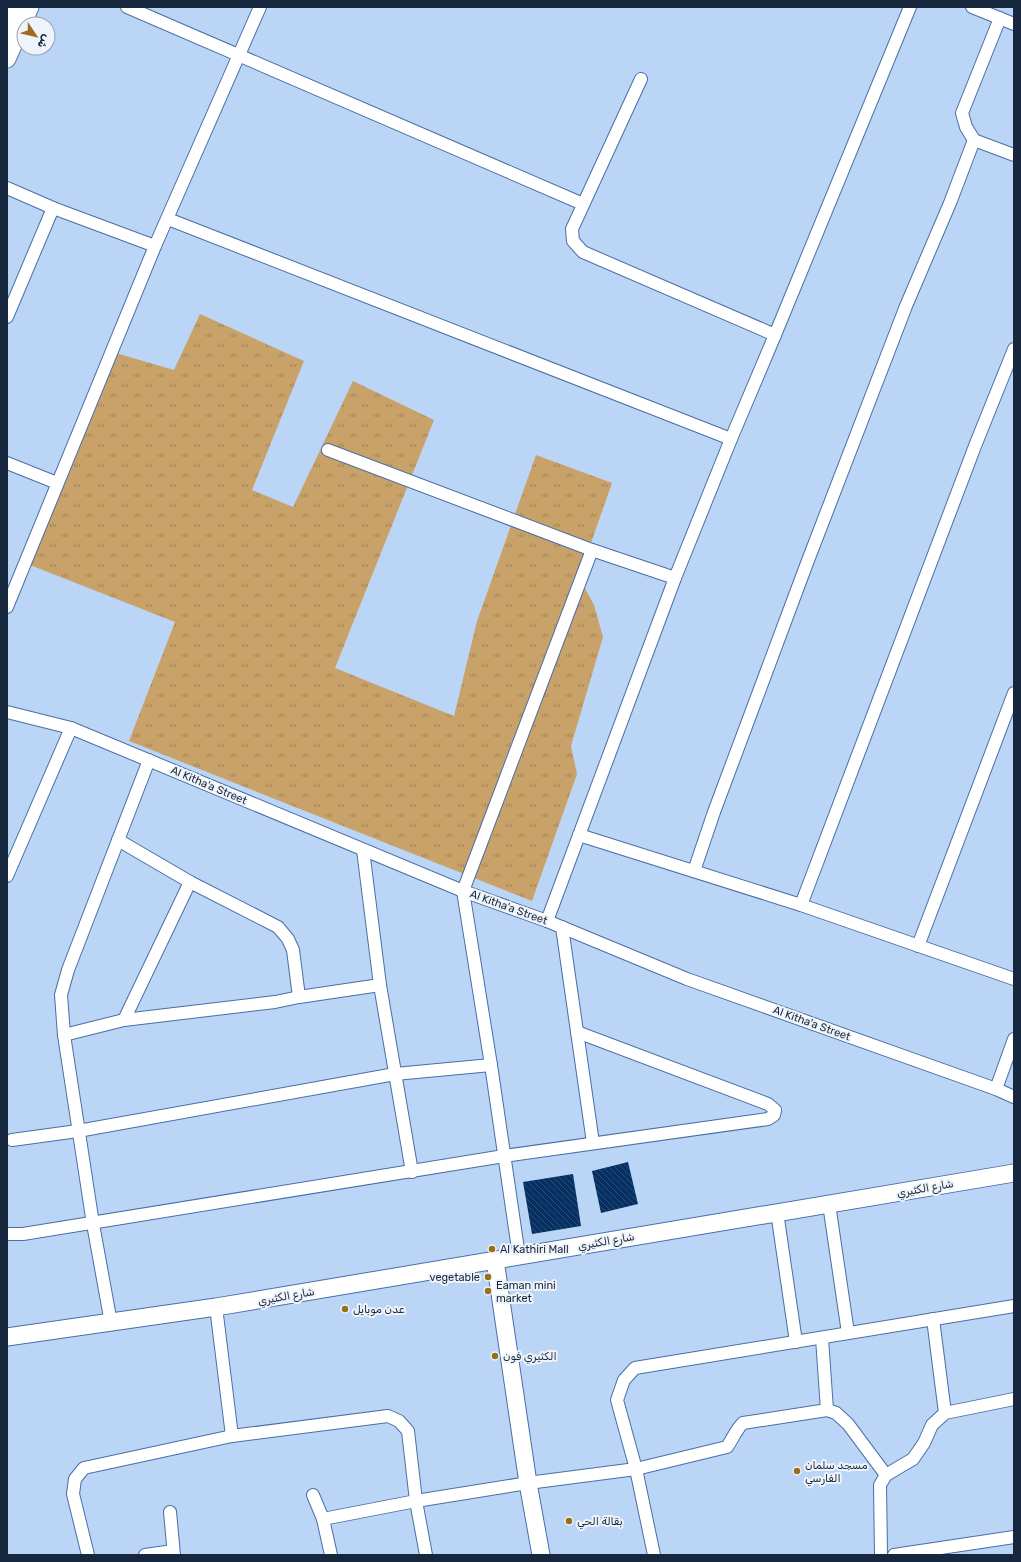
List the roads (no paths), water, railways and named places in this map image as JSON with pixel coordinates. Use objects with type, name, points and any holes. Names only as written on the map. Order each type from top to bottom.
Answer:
[{"type":"main road","points":[[7,59],[16,7]]},
{"type":"main road","points":[[11,30],[30,7]]},
{"type":"main road","name":"شارع الكثيري","points":[[7,1337],[216,1307],[1014,1173]]},
{"type":"main road","points":[[496,1260],[528,1483],[541,1555]]},
{"type":"street","points":[[127,7],[583,204]]},
{"type":"street","points":[[7,607],[155,246],[260,7]]},
{"type":"street","points":[[547,921],[675,578],[910,7]]},
{"type":"street","points":[[972,7],[1014,24]]},
{"type":"street","points":[[1000,18],[962,113],[966,127],[974,140],[1014,155]]},
{"type":"street","points":[[641,79],[572,229],[573,241],[583,252],[775,335]]},
{"type":"street","points":[[694,871],[714,812],[810,556],[906,306],[950,203],[974,140]]},
{"type":"street","points":[[7,188],[53,208],[155,246]]},
{"type":"street","points":[[7,317],[53,208]]},
{"type":"street","points":[[168,219],[731,439]]},
{"type":"street","points":[[801,905],[975,446],[1014,349]]},
{"type":"street","points":[[328,450],[592,550],[675,578]]},
{"type":"street","points":[[7,463],[57,483]]},
{"type":"street","points":[[519,1256],[463,891],[592,550]]},
{"type":"street","points":[[918,946],[1014,693]]},
{"type":"street","name":"Al Kitha'a Street","points":[[7,712],[71,728],[463,891],[547,921],[687,979],[996,1089],[1014,1097]]},
{"type":"street","points":[[7,876],[71,728]]},
{"type":"street","points":[[111,1322],[78,1131],[64,1035],[61,995],[68,970],[149,760]]},
{"type":"street","points":[[579,835],[801,905],[1014,979]]},
{"type":"street","points":[[118,840],[190,882],[278,927],[288,939],[293,950],[299,997]]},
{"type":"street","points":[[363,850],[380,985],[412,1172]]},
{"type":"street","points":[[124,1020],[190,882]]},
{"type":"street","points":[[562,927],[593,1144]]},
{"type":"street","points":[[64,1035],[124,1020],[275,1002],[380,985]]},
{"type":"street","points":[[7,1234],[23,1234],[93,1224],[504,1156],[768,1119],[774,1115],[775,1110],[768,1104],[577,1032]]},
{"type":"street","points":[[996,1089],[1014,1039]]},
{"type":"street","points":[[12,1140],[78,1131],[395,1074],[491,1066]]},
{"type":"street","points":[[829,1204],[848,1334]]},
{"type":"street","points":[[777,1212],[796,1342]]},
{"type":"street","points":[[654,1555],[636,1469],[617,1400],[624,1380],[635,1368],[1014,1306]]},
{"type":"street","points":[[216,1307],[232,1436]]},
{"type":"street","points":[[933,1320],[945,1413]]},
{"type":"street","points":[[822,1338],[827,1410]]},
{"type":"street","points":[[882,1555],[880,1485],[886,1475],[913,1459],[924,1443],[932,1425],[945,1413],[1014,1399]]},
{"type":"street","points":[[323,1519],[528,1483],[636,1469],[728,1447],[734,1432],[743,1422],[827,1410],[836,1414],[848,1424],[886,1475]]},
{"type":"street","points":[[88,1555],[73,1494],[75,1479],[84,1468],[232,1436],[388,1416],[399,1421],[408,1431],[416,1502],[426,1555]]},
{"type":"street","points":[[313,1495],[323,1519],[331,1555]]},
{"type":"street","points":[[145,1555],[174,1553],[170,1512]]},
{"type":"street","points":[[894,1555],[1014,1537]]},
{"type":"place","name":"Al Kathiri Mall","points":[[492,1249]]},
{"type":"place","name":"vegetable","points":[[488,1277]]},
{"type":"place","name":"Eaman mini market","points":[[488,1291]]},
{"type":"place","name":"عدن موبايل","points":[[345,1309]]},
{"type":"place","name":"الكثيري فون","points":[[495,1356]]},
{"type":"place","name":"مسجد سلمان الفارسي","points":[[797,1471]]},
{"type":"place","name":"بقالة الحي","points":[[569,1521]]}]
